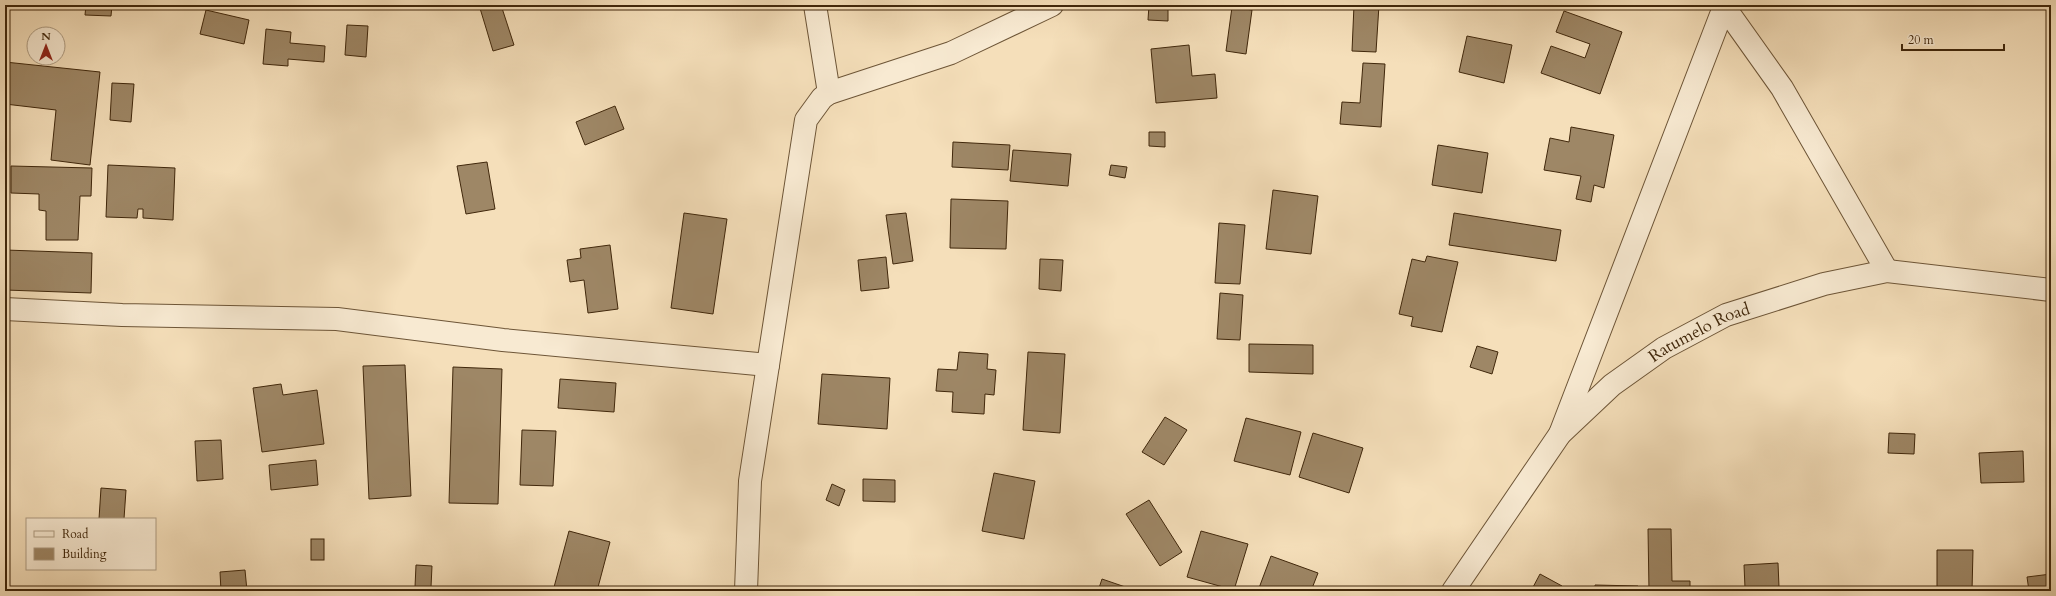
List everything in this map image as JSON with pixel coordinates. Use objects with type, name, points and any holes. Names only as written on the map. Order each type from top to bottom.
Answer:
[{"type":"street","points":[[815,5],[829,93]]},
{"type":"street","points":[[746,591],[750,481],[806,120],[822,98],[829,93],[951,53],[1052,5]]},
{"type":"street","points":[[1723,6],[1782,88],[1887,271]]},
{"type":"street","points":[[1560,434],[1723,6]]},
{"type":"street","name":"Ratumelo Road","points":[[1453,591],[1560,434],[1612,385],[1658,352],[1726,316],[1824,284],[1887,271],[2051,290]]},
{"type":"street","points":[[5,309],[122,316],[337,319],[503,340],[768,365]]},
{"type":"building","points":[[86,5],[112,5],[111,16],[85,15]]},
{"type":"building","points":[[479,5],[501,5],[514,45],[493,51]]},
{"type":"building","points":[[1149,5],[1168,5],[1168,21],[1148,20]]},
{"type":"building","points":[[1354,5],[1379,5],[1376,52],[1352,51]]},
{"type":"building","points":[[1232,7],[1252,10],[1246,54],[1226,51]]},
{"type":"building","points":[[206,10],[249,20],[244,44],[200,34]]},
{"type":"building","points":[[1564,11],[1622,32],[1600,94],[1541,73],[1551,46],[1585,58],[1590,44],[1556,32]]},
{"type":"building","points":[[347,25],[368,26],[366,57],[345,55]]},
{"type":"building","points":[[266,29],[291,32],[290,43],[325,46],[324,62],[288,59],[288,66],[263,64]]},
{"type":"building","points":[[1467,36],[1512,45],[1504,83],[1459,72]]},
{"type":"building","points":[[1189,45],[1192,76],[1215,74],[1217,98],[1156,103],[1151,49]]},
{"type":"building","points":[[5,62],[26,64],[26,66],[43,66],[100,72],[90,165],[51,160],[56,110],[5,104]]},
{"type":"building","points":[[1363,63],[1385,64],[1381,127],[1340,124],[1342,102],[1360,103]]},
{"type":"building","points":[[112,83],[134,84],[131,122],[110,120]]},
{"type":"building","points":[[615,106],[624,129],[585,145],[576,122]]},
{"type":"building","points":[[1571,127],[1614,135],[1604,188],[1594,185],[1591,202],[1576,199],[1581,176],[1544,170],[1550,138],[1569,142]]},
{"type":"building","points":[[1149,132],[1165,132],[1165,147],[1149,146]]},
{"type":"building","points":[[953,142],[1010,145],[1008,170],[952,167]]},
{"type":"building","points":[[1438,145],[1488,153],[1482,193],[1432,185]]},
{"type":"building","points":[[1013,150],[1071,154],[1068,186],[1010,181]]},
{"type":"building","points":[[487,162],[495,209],[466,214],[457,166]]},
{"type":"building","points":[[108,165],[175,168],[173,220],[143,218],[143,209],[138,209],[137,218],[106,217]]},
{"type":"building","points":[[1111,165],[1127,167],[1125,178],[1109,175]]},
{"type":"building","points":[[11,166],[92,168],[91,196],[80,196],[78,240],[46,240],[46,211],[39,210],[39,194],[11,193]]},
{"type":"building","points":[[1273,190],[1318,196],[1311,254],[1266,249]]},
{"type":"building","points":[[951,199],[1008,201],[1006,249],[950,248]]},
{"type":"building","points":[[684,213],[727,219],[713,314],[671,308]]},
{"type":"building","points":[[906,213],[913,261],[893,264],[886,215]]},
{"type":"building","points":[[1454,213],[1561,230],[1556,261],[1449,245]]},
{"type":"building","points":[[1219,223],[1245,225],[1240,284],[1215,283]]},
{"type":"building","points":[[610,245],[618,309],[588,313],[584,280],[570,282],[567,260],[581,258],[580,249]]},
{"type":"building","points":[[5,250],[92,253],[91,293],[5,290]]},
{"type":"building","points":[[1427,256],[1458,262],[1442,332],[1411,326],[1413,317],[1399,314],[1412,259],[1425,262]]},
{"type":"building","points":[[886,257],[889,288],[861,291],[858,260]]},
{"type":"building","points":[[1040,259],[1063,260],[1061,291],[1039,289]]},
{"type":"building","points":[[1220,293],[1243,295],[1240,340],[1217,339]]},
{"type":"building","points":[[1249,344],[1313,345],[1313,374],[1249,372]]},
{"type":"building","points":[[1477,346],[1498,352],[1492,374],[1470,367]]},
{"type":"building","points":[[959,352],[988,354],[987,369],[996,370],[994,395],[985,394],[984,414],[952,412],[953,392],[936,391],[938,369],[957,370]]},
{"type":"building","points":[[1028,352],[1065,354],[1060,433],[1023,430]]},
{"type":"building","points":[[405,365],[411,496],[369,499],[363,366]]},
{"type":"building","points":[[453,367],[502,369],[498,504],[449,503]]},
{"type":"building","points":[[822,374],[890,378],[887,429],[818,424]]},
{"type":"building","points":[[560,379],[616,383],[614,412],[558,408]]},
{"type":"building","points":[[281,384],[283,395],[317,390],[324,444],[262,452],[253,388]]},
{"type":"building","points":[[1165,417],[1187,430],[1164,465],[1142,452]]},
{"type":"building","points":[[1246,418],[1301,432],[1290,475],[1234,461]]},
{"type":"building","points":[[522,430],[556,431],[553,486],[520,485]]},
{"type":"building","points":[[1313,433],[1363,448],[1349,493],[1299,477]]},
{"type":"building","points":[[1889,433],[1915,434],[1914,454],[1888,453]]},
{"type":"building","points":[[221,440],[223,479],[197,481],[195,441]]},
{"type":"building","points":[[2023,451],[2024,482],[1981,483],[1979,453]]},
{"type":"building","points":[[316,460],[318,485],[271,490],[269,465]]},
{"type":"building","points":[[994,473],[1035,481],[1024,539],[982,531]]},
{"type":"building","points":[[863,479],[895,480],[895,502],[863,501]]},
{"type":"building","points":[[832,484],[845,490],[839,506],[826,500]]},
{"type":"building","points":[[101,488],[126,490],[124,518],[99,518]]},
{"type":"building","points":[[1149,500],[1182,552],[1160,566],[1126,514]]},
{"type":"building","points":[[1648,529],[1671,529],[1672,581],[1690,581],[1690,587],[1725,587],[1725,591],[1649,591]]},
{"type":"building","points":[[569,531],[610,542],[597,591],[553,591]]},
{"type":"building","points":[[1201,531],[1248,544],[1234,590],[1187,577]]},
{"type":"building","points":[[311,539],[324,539],[324,560],[311,560]]},
{"type":"building","points":[[5,547],[8,548],[5,581]]},
{"type":"building","points":[[1937,550],[1973,550],[1972,591],[1937,591]]},
{"type":"building","points":[[1271,556],[1318,573],[1311,591],[1268,591],[1259,588]]},
{"type":"building","points":[[1778,563],[1779,587],[1745,588],[1744,565]]},
{"type":"building","points":[[416,565],[432,566],[431,587],[415,587]]},
{"type":"building","points":[[245,570],[247,591],[221,591],[220,572]]},
{"type":"building","points":[[1540,574],[1562,586],[1560,591],[1531,591]]},
{"type":"building","points":[[2051,574],[2051,591],[2029,591],[2027,577]]},
{"type":"building","points":[[1102,579],[1137,591],[1098,591]]},
{"type":"building","points":[[1595,585],[1638,586],[1638,591],[1595,591]]}]
